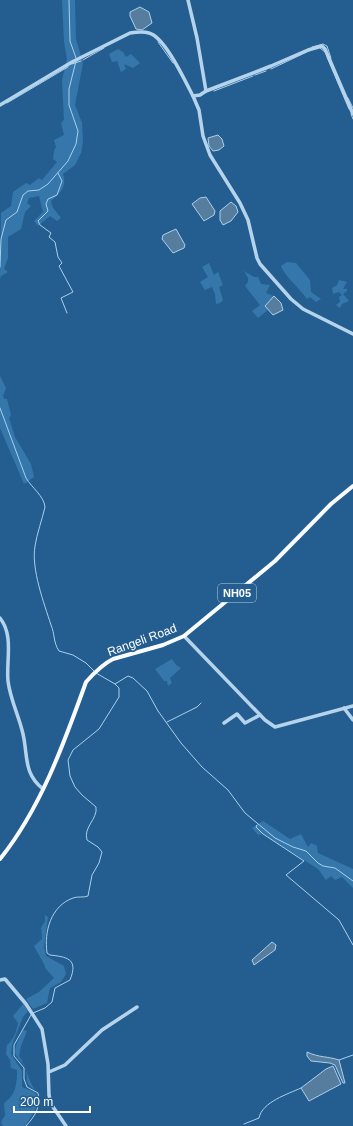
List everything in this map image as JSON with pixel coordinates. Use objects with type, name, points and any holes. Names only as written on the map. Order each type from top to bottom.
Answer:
[{"type":"main road","name":"Rangeli Road","points":[[0,860],[27,820],[43,789],[86,682],[101,668],[114,659],[163,645],[184,636],[276,561],[331,504],[353,486]]},
{"type":"street","points":[[188,0],[198,38],[206,91]]},
{"type":"street","points":[[0,104],[72,62],[130,33],[148,32],[158,38],[193,96],[199,110],[203,136],[210,155],[242,207],[248,220],[257,258],[260,264],[291,299],[303,309],[353,334]]},
{"type":"street","points":[[193,96],[266,69],[308,50],[322,46],[325,49],[353,114]]},
{"type":"street","points":[[0,618],[8,640],[8,680],[24,735],[27,765],[36,783],[43,789]]},
{"type":"street","points":[[184,636],[260,715],[271,724],[278,727],[353,706]]},
{"type":"street","points":[[344,708],[353,720]]},
{"type":"street","points":[[224,724],[237,714],[245,723],[260,715]]},
{"type":"street","points":[[0,980],[3,978],[8,981],[35,1016],[44,1037],[49,1072],[49,1095],[51,1104],[66,1126]]},
{"type":"street","points":[[49,1072],[65,1065],[102,1030],[137,1007]]},
{"type":"shaded area","points":[[62,0],[75,0],[76,39],[83,63],[75,105],[82,123],[83,142],[81,153],[75,165],[63,174],[64,186],[58,195],[51,201],[53,208],[61,218],[57,221],[50,216],[38,226],[34,221],[43,212],[39,196],[29,198],[27,203],[31,206],[25,212],[21,229],[8,237],[8,258],[4,269],[8,272],[1,276],[0,279],[1,213],[11,206],[13,192],[26,183],[30,185],[39,178],[42,180],[57,162],[53,159],[56,147],[54,140],[64,135],[61,123],[64,120],[62,80],[67,59],[64,42]]},
{"type":"shaded area","points":[[140,7],[149,12],[152,23],[142,30],[136,29],[130,16],[130,12]]},
{"type":"shaded area","points":[[118,49],[123,52],[126,57],[131,54],[140,63],[133,68],[124,64],[126,69],[121,72],[117,61],[112,62],[109,54]]},
{"type":"shaded area","points":[[218,135],[222,139],[224,146],[219,150],[213,151],[209,146],[208,138]]},
{"type":"shaded area","points":[[206,197],[215,211],[214,215],[204,221],[192,204],[200,198]]},
{"type":"shaded area","points":[[231,202],[236,206],[238,212],[231,221],[223,225],[220,220],[220,211]]},
{"type":"shaded area","points":[[176,229],[185,245],[184,248],[173,253],[162,239],[163,235]]},
{"type":"shaded area","points":[[287,262],[296,263],[310,280],[311,292],[321,299],[316,302],[310,297],[307,299],[283,270],[281,266]]},
{"type":"shaded area","points":[[209,263],[214,275],[218,272],[223,285],[219,287],[223,300],[216,304],[215,294],[212,287],[205,290],[200,282],[208,277],[202,267]]},
{"type":"shaded area","points":[[244,271],[254,277],[258,277],[261,284],[270,285],[266,293],[274,296],[265,306],[268,310],[258,318],[252,311],[260,305],[245,286],[248,282],[248,278]]},
{"type":"shaded area","points":[[339,280],[347,282],[343,289],[347,289],[347,291],[343,294],[349,301],[342,304],[340,308],[336,305],[340,302],[339,297],[342,295],[339,292],[333,294],[332,288],[337,285]]},
{"type":"shaded area","points":[[274,296],[281,303],[283,310],[273,315],[265,306]]},
{"type":"shaded area","points":[[0,376],[6,388],[3,396],[4,399],[7,399],[11,415],[9,418],[15,437],[31,464],[34,477],[24,484],[0,428]]},
{"type":"shaded area","points":[[172,659],[176,665],[181,668],[170,678],[172,683],[168,686],[167,681],[164,681],[155,669]]},
{"type":"shaded area","points":[[263,821],[290,839],[301,834],[308,847],[311,843],[317,846],[318,853],[353,869],[353,888],[342,877],[335,880],[331,876],[326,880],[318,869],[263,834],[258,835],[252,828]]},
{"type":"shaded area","points":[[45,915],[48,917],[44,947],[46,956],[64,966],[66,974],[61,982],[50,988],[47,1003],[33,1009],[26,999],[39,992],[54,978],[45,968],[34,946],[42,939],[41,928],[45,921]]},
{"type":"shaded area","points":[[272,942],[276,945],[275,950],[254,965],[252,960]]},
{"type":"shaded area","points":[[24,1003],[28,1011],[23,1017],[12,1045],[11,1054],[22,1071],[22,1087],[34,1092],[37,1095],[38,1100],[33,1114],[25,1126],[3,1126],[1,1122],[5,1115],[4,1103],[8,1100],[15,1089],[17,1075],[17,1070],[11,1068],[10,1060],[6,1054],[7,1045],[16,1032],[18,1023],[13,1016]]},
{"type":"shaded area","points":[[23,1030],[27,1031],[19,1056],[24,1064],[30,1082],[35,1090],[27,1082],[24,1066],[15,1052],[17,1042]]},
{"type":"shaded area","points":[[307,1052],[339,1060],[345,1083],[343,1083],[335,1065],[311,1061],[307,1056]]},
{"type":"shaded area","points":[[333,1066],[341,1084],[309,1101],[301,1088],[326,1069]]},
{"type":"waterway","points":[[69,0],[70,41],[76,58]]},
{"type":"waterway","points":[[158,42],[173,63]]},
{"type":"waterway","points":[[312,47],[323,44],[327,46],[331,58]]},
{"type":"waterway","points":[[83,60],[104,48]]},
{"type":"waterway","points":[[320,48],[325,52]]},
{"type":"waterway","points":[[271,69],[309,51]]},
{"type":"waterway","points":[[327,57],[349,109]]},
{"type":"waterway","points":[[0,267],[1,239],[6,220],[17,212],[23,195],[28,191],[39,190],[48,184],[68,161],[76,144],[78,131],[69,105],[69,89],[76,61]]},
{"type":"waterway","points":[[72,64],[81,61]]},
{"type":"waterway","points":[[7,103],[68,67]]},
{"type":"waterway","points":[[255,75],[266,71]]},
{"type":"waterway","points":[[214,91],[253,76]]},
{"type":"waterway","points":[[348,98],[353,108]]},
{"type":"waterway","points":[[351,114],[353,119]]},
{"type":"waterway","points":[[58,173],[62,181],[57,195],[48,199],[46,204],[48,211],[38,221],[40,225],[51,233],[49,237],[55,242],[58,257],[62,263],[59,266],[73,292],[61,298],[67,313]]},
{"type":"waterway","points":[[0,408],[26,478],[42,499],[45,507],[37,536],[34,555],[36,575],[56,644],[59,651],[73,655],[86,663],[94,671]]},
{"type":"waterway","points":[[96,673],[115,684],[128,676],[133,678],[147,691],[158,711],[181,743],[202,767],[228,790],[245,813],[275,838],[293,847],[306,851],[318,863],[323,866],[335,868],[353,881]]},
{"type":"waterway","points":[[33,1013],[45,1008],[52,1002],[55,988],[70,980],[72,973],[73,967],[69,960],[47,953],[46,945],[48,928],[54,913],[65,902],[75,897],[88,896],[92,875],[99,863],[102,852],[98,847],[87,840],[86,835],[95,815],[96,807],[75,787],[70,776],[68,760],[73,750],[99,729],[119,697],[119,688],[115,684]]},
{"type":"waterway","points":[[167,722],[197,707],[201,703]]},
{"type":"waterway","points":[[257,825],[256,827],[263,834],[304,861],[286,875],[339,920],[353,945]]},
{"type":"waterway","points":[[26,1126],[32,1119],[38,1107],[39,1098],[38,1093],[27,1087],[24,1079],[24,1068],[14,1056],[14,1045],[31,1015]]},
{"type":"waterway","points":[[339,1060],[353,1055]]},
{"type":"waterway","points":[[244,1124],[259,1118],[265,1107],[276,1099],[301,1088]]}]
